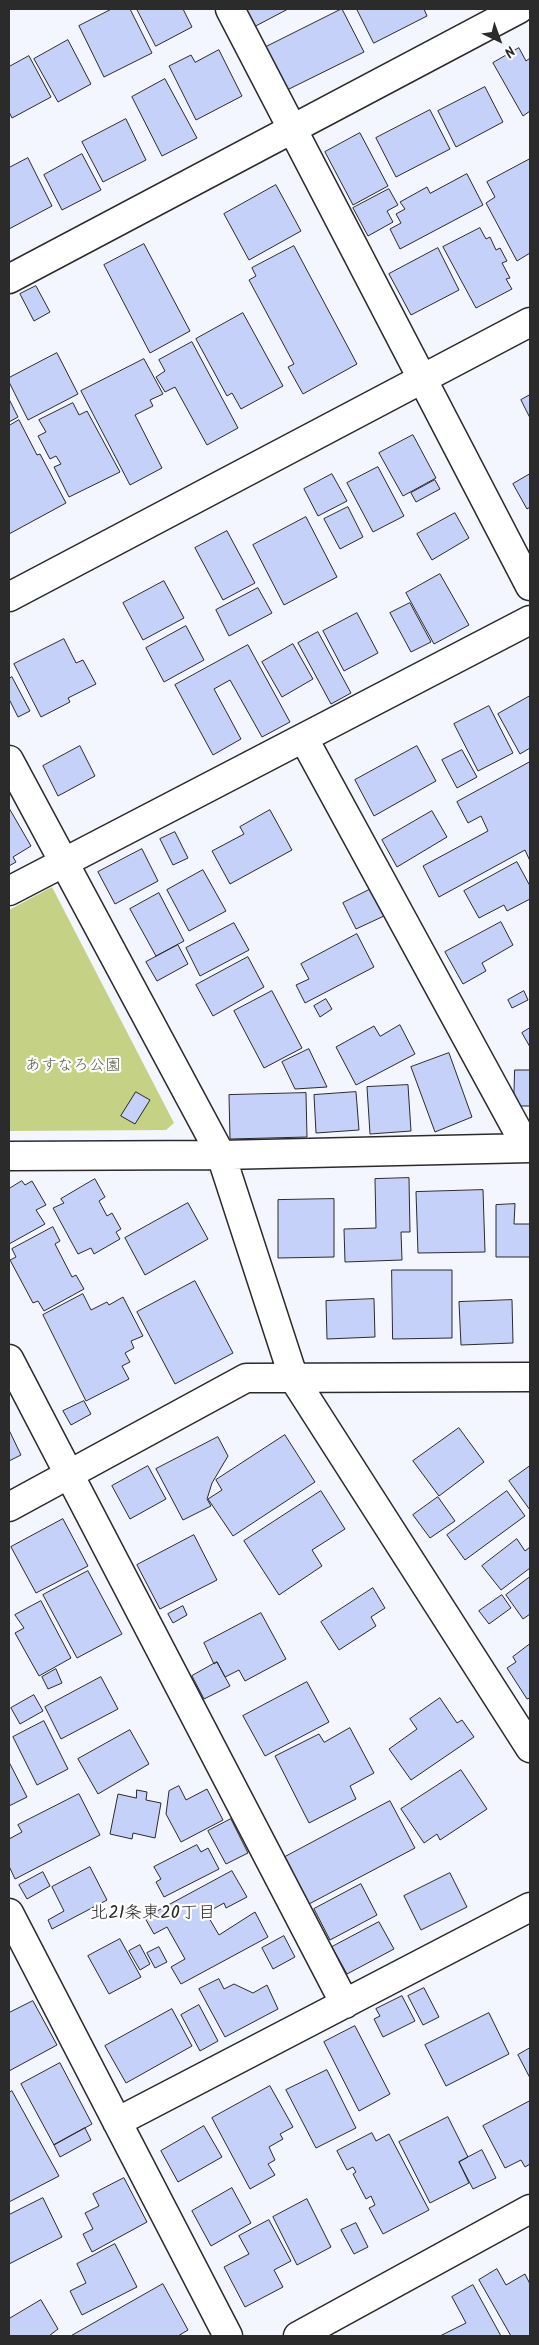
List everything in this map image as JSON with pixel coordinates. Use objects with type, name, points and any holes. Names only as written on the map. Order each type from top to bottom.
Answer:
[{"type":"street","points":[[230,9],[530,586]]},
{"type":"street","points":[[9,279],[519,9]]},
{"type":"street","points":[[9,597],[530,322]]},
{"type":"street","points":[[9,891],[530,620]]},
{"type":"street","points":[[9,1156],[221,1155],[529,1148],[304,739]]},
{"type":"street","points":[[9,760],[62,862],[221,1155],[294,1379],[530,1748]]},
{"type":"street","points":[[9,1359],[345,2004]]},
{"type":"street","points":[[9,1507],[246,1378],[530,1377]]},
{"type":"street","points":[[117,2122],[530,1907]]},
{"type":"street","points":[[9,1913],[228,2336]]},
{"type":"street","points":[[298,2336],[530,2209]]},
{"type":"green space","name":"あすなろ公園","points":[[52,887],[174,1123],[166,1130],[9,1131],[9,910]]},
{"type":"building","points":[[112,9],[130,9],[152,53],[104,77],[79,26]]},
{"type":"building","points":[[137,9],[183,9],[192,27],[156,46]]},
{"type":"building","points":[[242,9],[288,9],[252,28]]},
{"type":"building","points":[[342,9],[364,52],[287,90],[266,47]]},
{"type":"building","points":[[357,9],[424,9],[427,16],[374,43]]},
{"type":"building","points":[[68,40],[91,84],[58,102],[34,59]]},
{"type":"building","points":[[519,48],[526,61],[530,58],[530,111],[523,116],[493,63]]},
{"type":"building","points":[[219,50],[242,96],[196,120],[169,66],[191,55],[195,62]]},
{"type":"building","points":[[29,56],[51,97],[12,118],[9,112],[9,67]]},
{"type":"building","points":[[165,79],[197,138],[162,156],[132,97]]},
{"type":"building","points":[[485,87],[503,122],[456,147],[438,111]]},
{"type":"building","points":[[430,110],[450,149],[396,177],[376,138]]},
{"type":"building","points":[[126,119],[146,160],[103,182],[82,142]]},
{"type":"building","points":[[360,133],[388,186],[353,205],[325,152]]},
{"type":"building","points":[[82,154],[101,190],[62,210],[44,175]]},
{"type":"building","points":[[28,158],[52,206],[9,229],[9,168]]},
{"type":"building","points":[[530,159],[530,253],[517,261],[486,203],[495,197],[487,182]]},
{"type":"building","points":[[467,174],[483,205],[400,249],[390,229],[401,223],[396,214],[405,209],[400,202],[427,187],[430,193]]},
{"type":"building","points":[[276,185],[301,231],[249,260],[224,214]]},
{"type":"building","points":[[389,189],[398,205],[387,211],[393,222],[368,236],[353,208]]},
{"type":"building","points":[[480,228],[486,239],[490,237],[496,250],[500,248],[507,261],[502,263],[510,278],[506,279],[512,289],[476,308],[443,247]]},
{"type":"building","points":[[144,244],[190,331],[150,353],[104,265]]},
{"type":"building","points":[[294,246],[357,364],[303,394],[288,367],[294,364],[249,280],[256,276],[252,268]]},
{"type":"building","points":[[438,248],[459,290],[411,315],[389,274]]},
{"type":"building","points":[[36,286],[50,312],[34,321],[20,294]]},
{"type":"building","points":[[243,313],[283,386],[241,409],[232,393],[227,396],[196,339]]},
{"type":"building","points":[[192,342],[238,428],[207,445],[175,387],[165,392],[156,377],[165,371],[159,360]]},
{"type":"building","points":[[57,353],[78,394],[28,420],[9,382],[9,378]]},
{"type":"building","points":[[144,359],[163,394],[150,400],[153,406],[135,415],[162,468],[130,485],[81,391]]},
{"type":"building","points":[[530,395],[530,418],[521,400]]},
{"type":"building","points":[[9,399],[18,417],[9,422]]},
{"type":"building","points":[[73,403],[79,415],[87,411],[120,472],[69,497],[54,467],[61,464],[56,456],[50,459],[38,436],[46,432],[39,420]]},
{"type":"building","points":[[19,420],[37,455],[40,454],[66,503],[9,534],[9,426]]},
{"type":"building","points":[[413,435],[436,478],[403,496],[379,453]]},
{"type":"building","points":[[378,467],[404,516],[373,532],[347,483]]},
{"type":"building","points":[[332,474],[347,501],[318,516],[304,489]]},
{"type":"building","points":[[530,474],[530,507],[527,509],[513,484]]},
{"type":"building","points":[[435,480],[440,489],[416,502],[411,493]]},
{"type":"building","points":[[348,507],[363,537],[340,549],[324,519]]},
{"type":"building","points":[[455,513],[469,538],[432,560],[417,534]]},
{"type":"building","points":[[306,517],[337,577],[284,605],[253,545]]},
{"type":"building","points":[[227,531],[255,583],[223,600],[195,548]]},
{"type":"building","points":[[440,574],[469,625],[434,644],[406,593]]},
{"type":"building","points":[[164,581],[184,618],[143,640],[123,603]]},
{"type":"building","points":[[258,588],[272,613],[229,636],[216,610]]},
{"type":"building","points":[[410,603],[431,642],[411,652],[390,613]]},
{"type":"building","points":[[357,613],[378,653],[344,671],[323,631]]},
{"type":"building","points":[[186,626],[204,660],[164,682],[146,648]]},
{"type":"building","points":[[318,632],[351,693],[331,704],[298,643]]},
{"type":"building","points":[[64,639],[76,663],[83,660],[96,684],[68,698],[70,702],[41,717],[14,664]]},
{"type":"building","points":[[293,644],[313,679],[282,697],[262,662]]},
{"type":"building","points":[[248,645],[290,722],[262,737],[230,680],[214,689],[241,739],[213,755],[175,685]]},
{"type":"building","points":[[12,677],[30,711],[18,717],[9,699],[9,679]]},
{"type":"building","points":[[530,696],[530,748],[520,754],[498,714]]},
{"type":"building","points":[[489,706],[513,753],[478,771],[454,724]]},
{"type":"building","points":[[80,746],[95,776],[58,796],[43,766]]},
{"type":"building","points":[[417,746],[436,781],[374,816],[355,780]]},
{"type":"building","points":[[462,750],[477,777],[457,788],[442,760]]},
{"type":"building","points":[[530,762],[530,861],[525,850],[439,897],[423,866],[488,831],[481,816],[468,823],[457,802]]},
{"type":"building","points":[[9,808],[31,846],[13,857],[16,862],[9,866]]},
{"type":"building","points":[[270,810],[292,850],[230,884],[212,851],[244,834],[240,827]]},
{"type":"building","points":[[432,811],[447,837],[397,867],[382,840]]},
{"type":"building","points":[[175,832],[188,858],[173,865],[160,839]]},
{"type":"building","points":[[142,849],[158,881],[115,904],[98,872]]},
{"type":"building","points":[[517,862],[530,886],[530,899],[507,911],[504,905],[479,918],[464,891]]},
{"type":"building","points":[[203,870],[226,911],[189,931],[167,890]]},
{"type":"building","points":[[371,889],[384,916],[356,929],[343,903]]},
{"type":"building","points":[[159,893],[184,941],[156,956],[130,909]]},
{"type":"building","points":[[501,922],[513,945],[482,963],[486,971],[463,984],[445,952]]},
{"type":"building","points":[[234,923],[249,950],[200,976],[186,948]]},
{"type":"building","points":[[357,934],[374,967],[305,1003],[296,985],[309,979],[301,964]]},
{"type":"building","points":[[178,945],[188,964],[157,981],[146,962]]},
{"type":"building","points":[[248,957],[264,987],[213,1016],[196,985]]},
{"type":"building","points":[[272,991],[302,1048],[264,1068],[234,1011]]},
{"type":"building","points":[[524,991],[528,1000],[512,1008],[508,1000]]},
{"type":"building","points":[[326,999],[332,1009],[320,1017],[314,1006]]},
{"type":"building","points":[[400,1025],[415,1054],[356,1085],[336,1047],[374,1026],[380,1036]]},
{"type":"building","points":[[530,1028],[530,1047],[522,1033]]},
{"type":"building","points":[[309,1049],[327,1087],[295,1089],[282,1062]]},
{"type":"building","points":[[449,1053],[472,1117],[435,1132],[411,1067]]},
{"type":"building","points":[[515,1070],[530,1070],[530,1106],[514,1106]]},
{"type":"building","points":[[408,1085],[411,1131],[370,1134],[367,1087]]},
{"type":"building","points":[[136,1092],[150,1100],[135,1124],[121,1116]]},
{"type":"building","points":[[356,1092],[359,1130],[316,1133],[314,1095]]},
{"type":"building","points":[[306,1093],[307,1137],[230,1139],[229,1095]]},
{"type":"building","points":[[409,1178],[410,1232],[401,1232],[402,1260],[345,1262],[344,1229],[376,1228],[375,1179]]},
{"type":"building","points":[[95,1179],[105,1197],[99,1201],[107,1216],[112,1213],[121,1229],[116,1232],[120,1239],[94,1254],[91,1248],[78,1254],[53,1208],[64,1203],[61,1199]]},
{"type":"building","points":[[22,1181],[25,1185],[32,1181],[46,1205],[36,1210],[45,1224],[9,1244],[9,1189]]},
{"type":"building","points":[[483,1190],[485,1252],[418,1253],[416,1192]]},
{"type":"building","points":[[334,1199],[334,1257],[278,1258],[278,1200]]},
{"type":"building","points":[[188,1203],[208,1239],[145,1275],[125,1238]]},
{"type":"building","points":[[515,1204],[514,1224],[530,1224],[530,1257],[496,1257],[496,1205]]},
{"type":"building","points":[[53,1227],[60,1241],[55,1244],[72,1277],[76,1275],[84,1289],[44,1311],[38,1301],[33,1303],[10,1260],[16,1257],[12,1249]]},
{"type":"building","points":[[392,1270],[452,1270],[452,1338],[393,1339]]},
{"type":"building","points":[[195,1281],[233,1353],[175,1384],[137,1312]]},
{"type":"building","points":[[83,1294],[91,1310],[107,1302],[109,1305],[123,1297],[143,1336],[131,1341],[134,1348],[125,1353],[130,1362],[122,1366],[129,1379],[86,1401],[43,1315]]},
{"type":"building","points":[[374,1299],[375,1337],[327,1339],[326,1301]]},
{"type":"building","points":[[512,1300],[513,1343],[461,1345],[459,1302]]},
{"type":"building","points":[[84,1401],[91,1414],[71,1425],[63,1411]]},
{"type":"building","points":[[459,1428],[484,1462],[439,1496],[413,1461]]},
{"type":"building","points":[[9,1430],[21,1455],[9,1461]]},
{"type":"building","points":[[285,1435],[315,1482],[233,1536],[208,1499],[222,1490],[216,1480]]},
{"type":"building","points":[[218,1437],[228,1456],[212,1483],[207,1499],[211,1506],[183,1520],[156,1469]]},
{"type":"building","points":[[148,1466],[166,1499],[130,1519],[112,1486]]},
{"type":"building","points":[[530,1466],[530,1510],[509,1481]]},
{"type":"building","points":[[321,1491],[345,1529],[312,1550],[322,1566],[279,1595],[244,1541]]},
{"type":"building","points":[[507,1491],[525,1516],[465,1560],[447,1535]]},
{"type":"building","points":[[438,1497],[455,1521],[430,1538],[413,1515]]},
{"type":"building","points":[[63,1519],[88,1566],[36,1593],[11,1547]]},
{"type":"building","points":[[194,1535],[217,1580],[160,1609],[137,1565]]},
{"type":"building","points":[[517,1539],[525,1551],[530,1547],[530,1568],[501,1590],[482,1566]]},
{"type":"building","points":[[88,1571],[122,1634],[77,1658],[43,1595]]},
{"type":"building","points":[[530,1577],[530,1614],[523,1619],[506,1595]]},
{"type":"building","points":[[373,1588],[385,1608],[371,1617],[376,1626],[339,1650],[321,1622]]},
{"type":"building","points":[[502,1595],[511,1608],[489,1624],[479,1611]]},
{"type":"building","points":[[41,1601],[71,1658],[39,1676],[15,1633],[24,1628],[15,1615]]},
{"type":"building","points":[[183,1606],[187,1615],[173,1623],[168,1614]]},
{"type":"building","points":[[261,1613],[286,1659],[245,1681],[239,1670],[225,1677],[217,1662],[214,1664],[204,1643]]},
{"type":"building","points":[[530,1644],[530,1698],[527,1699],[507,1668],[516,1662],[513,1657]]},
{"type":"building","points":[[217,1662],[230,1686],[204,1699],[192,1676]]},
{"type":"building","points":[[56,1669],[62,1683],[48,1689],[42,1677]]},
{"type":"building","points":[[101,1677],[118,1709],[61,1739],[45,1707]]},
{"type":"building","points":[[307,1682],[329,1722],[265,1756],[243,1716]]},
{"type":"building","points":[[34,1695],[43,1711],[20,1724],[11,1708]]},
{"type":"building","points":[[440,1698],[457,1723],[462,1720],[474,1737],[411,1780],[389,1749],[417,1729],[410,1719]]},
{"type":"building","points":[[44,1721],[68,1769],[37,1785],[13,1737]]},
{"type":"building","points":[[350,1728],[374,1773],[350,1786],[356,1799],[309,1823],[275,1756],[319,1734],[324,1742]]},
{"type":"building","points":[[130,1730],[149,1764],[98,1794],[78,1759]]},
{"type":"building","points":[[9,1762],[27,1797],[9,1806]]},
{"type":"building","points":[[461,1770],[487,1809],[440,1840],[437,1834],[424,1843],[401,1809]]},
{"type":"building","points":[[179,1786],[186,1800],[207,1789],[223,1820],[181,1842],[166,1814],[169,1791]]},
{"type":"building","points":[[137,1790],[147,1792],[146,1800],[161,1803],[155,1838],[133,1833],[132,1839],[110,1834],[118,1794],[136,1798]]},
{"type":"building","points":[[79,1794],[100,1835],[15,1879],[9,1866],[9,1839],[22,1832],[18,1825]]},
{"type":"building","points":[[390,1801],[415,1848],[309,1904],[285,1857]]},
{"type":"building","points":[[231,1819],[248,1853],[226,1864],[208,1831]]},
{"type":"building","points":[[197,1845],[201,1852],[208,1848],[219,1869],[164,1897],[156,1882],[161,1879],[154,1867]]},
{"type":"building","points":[[90,1867],[107,1900],[52,1929],[48,1920],[64,1911],[52,1887]]},
{"type":"building","points":[[232,1871],[247,1897],[226,1908],[224,1903],[206,1913],[219,1935],[255,1912],[268,1937],[181,1984],[171,1967],[185,1959],[167,1927],[154,1934],[145,1918]]},
{"type":"building","points":[[43,1872],[50,1886],[27,1899],[19,1885]]},
{"type":"building","points":[[450,1873],[467,1907],[421,1930],[404,1896]]},
{"type":"building","points":[[361,1884],[377,1915],[330,1940],[314,1909]]},
{"type":"building","points":[[379,1922],[394,1949],[347,1974],[332,1947]]},
{"type":"building","points":[[284,1936],[295,1957],[273,1969],[262,1948]]},
{"type":"building","points":[[120,1939],[141,1977],[109,1994],[88,1956]]},
{"type":"building","points":[[140,1945],[150,1964],[140,1970],[129,1951]]},
{"type":"building","points":[[159,1947],[167,1962],[155,1968],[147,1953]]},
{"type":"building","points":[[219,1979],[224,1989],[234,1984],[253,1993],[267,1985],[278,2009],[225,2037],[199,1989]]},
{"type":"building","points":[[424,1988],[439,2017],[423,2025],[408,1996]]},
{"type":"building","points":[[402,1996],[415,2021],[383,2037],[374,2019],[380,2016],[376,2009]]},
{"type":"building","points":[[33,2001],[57,2045],[9,2071],[9,2013]]},
{"type":"building","points":[[199,2005],[218,2041],[200,2051],[181,2015]]},
{"type":"building","points":[[172,2009],[192,2046],[126,2083],[105,2046]]},
{"type":"building","points":[[489,2013],[509,2054],[446,2086],[425,2045]]},
{"type":"building","points":[[355,2026],[390,2094],[359,2111],[324,2042]]},
{"type":"building","points":[[530,2048],[530,2078],[518,2055]]},
{"type":"building","points":[[60,2063],[92,2124],[54,2145],[21,2084]]},
{"type":"building","points":[[327,2070],[356,2128],[316,2148],[286,2090]]},
{"type":"building","points":[[270,2086],[293,2127],[280,2134],[283,2139],[269,2147],[275,2160],[268,2164],[275,2175],[250,2189],[212,2118]]},
{"type":"building","points":[[12,2091],[59,2176],[9,2202],[9,2093]]},
{"type":"building","points":[[530,2101],[530,2164],[525,2167],[521,2160],[505,2168],[483,2126]]},
{"type":"building","points":[[448,2117],[468,2157],[459,2162],[469,2183],[430,2203],[399,2142]]},
{"type":"building","points":[[204,2126],[222,2157],[178,2182],[161,2151]]},
{"type":"building","points":[[85,2128],[91,2140],[60,2157],[54,2145]]},
{"type":"building","points":[[372,2133],[376,2141],[389,2134],[429,2210],[383,2234],[369,2208],[375,2205],[371,2196],[366,2199],[353,2174],[356,2172],[353,2167],[347,2170],[337,2151]]},
{"type":"building","points":[[482,2150],[496,2178],[473,2189],[459,2162]]},
{"type":"building","points":[[124,2178],[147,2222],[92,2252],[83,2234],[93,2229],[85,2213],[99,2206],[93,2194]]},
{"type":"building","points":[[232,2188],[251,2223],[211,2246],[192,2211]]},
{"type":"building","points":[[43,2198],[62,2237],[9,2264],[9,2215]]},
{"type":"building","points":[[307,2199],[331,2247],[297,2265],[273,2217]]},
{"type":"building","points":[[269,2220],[291,2261],[274,2270],[283,2287],[245,2307],[224,2267],[249,2254],[239,2236]]},
{"type":"building","points":[[356,2223],[368,2247],[354,2254],[341,2230]]},
{"type":"building","points":[[115,2244],[137,2287],[82,2315],[70,2291],[86,2283],[77,2264]]},
{"type":"building","points":[[497,2269],[506,2285],[525,2274],[530,2284],[530,2336],[511,2336],[479,2280]]},
{"type":"building","points":[[163,2284],[188,2330],[178,2336],[71,2336]]},
{"type":"building","points":[[473,2285],[501,2336],[440,2336],[466,2323],[452,2297]]},
{"type":"building","points":[[41,2300],[58,2329],[49,2336],[9,2336],[9,2319]]},
{"type":"district","name":"北21条東20丁目","points":[[153,1915]]}]
